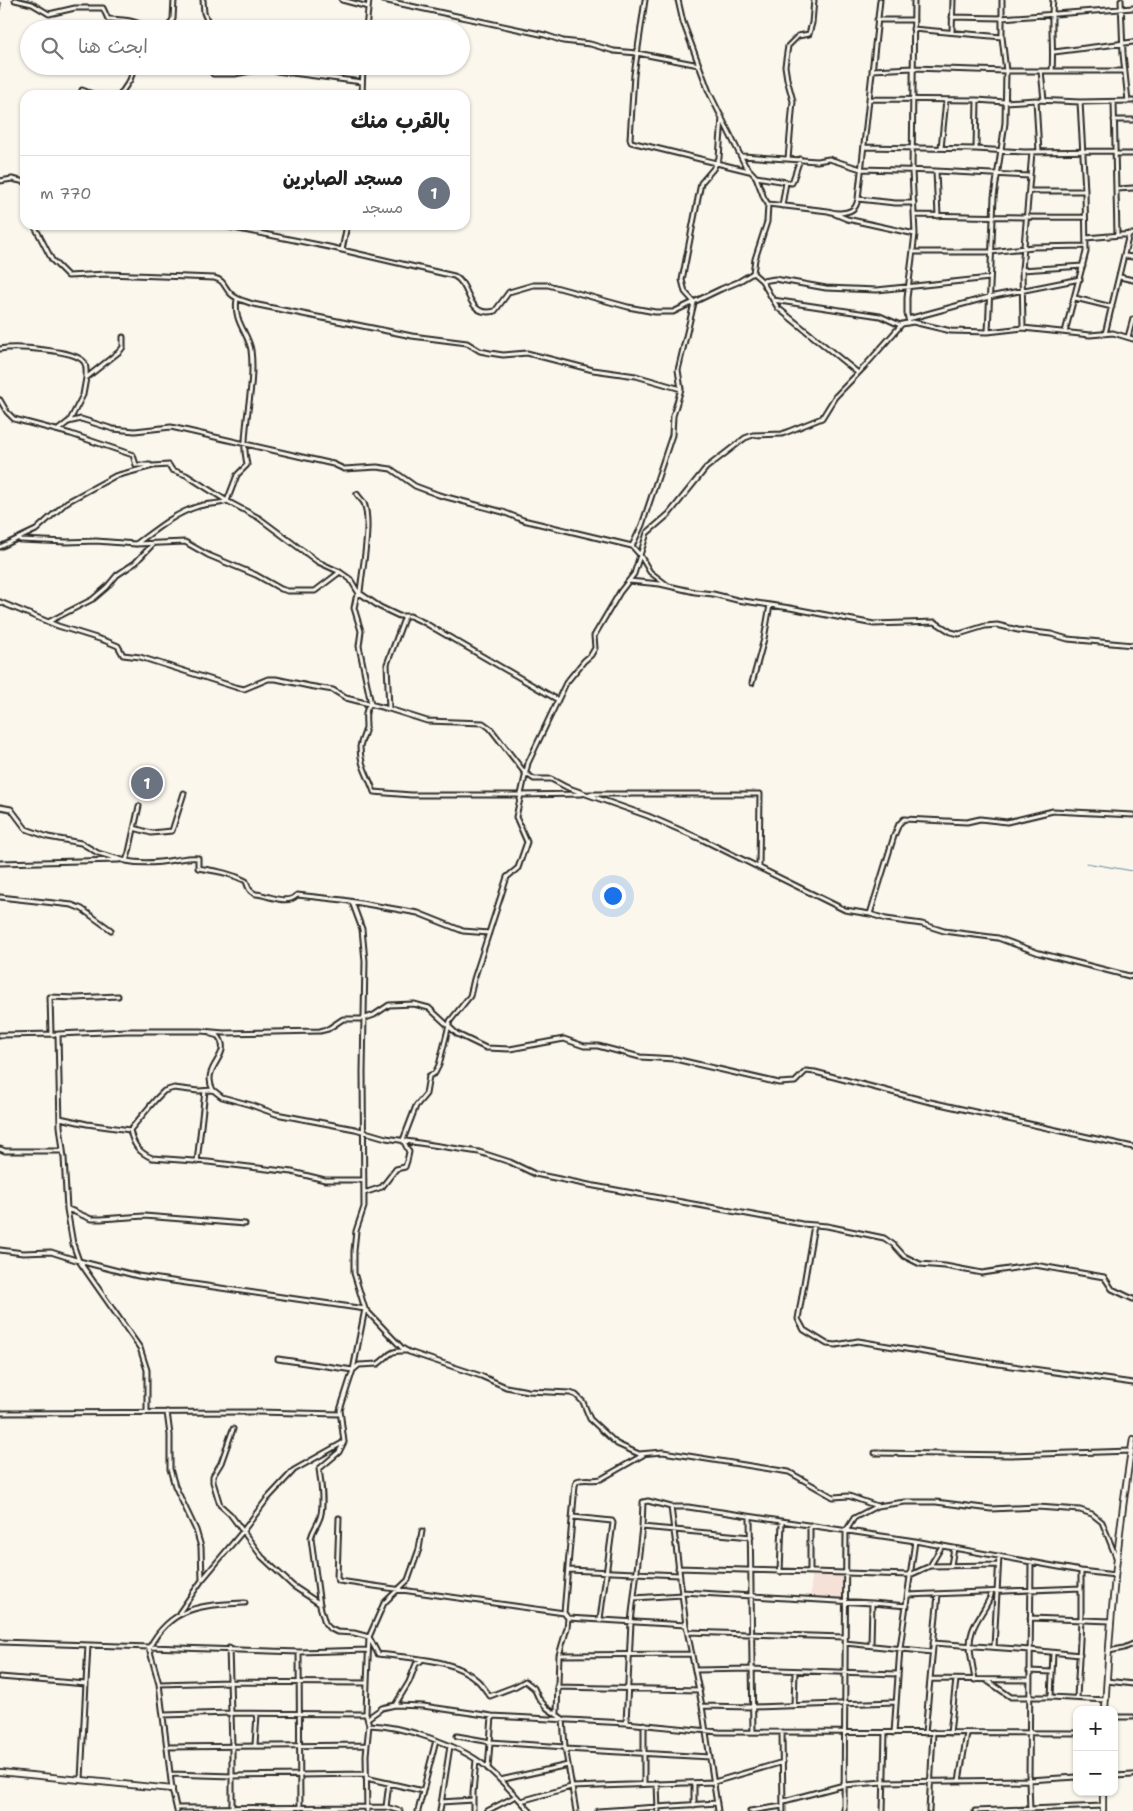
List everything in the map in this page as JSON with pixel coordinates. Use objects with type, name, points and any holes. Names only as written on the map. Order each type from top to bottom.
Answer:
[{"type":"street","points":[[15,0],[32,4],[49,14],[75,8],[103,8],[108,19],[126,20]]},
{"type":"street","points":[[172,20],[174,0]]},
{"type":"street","points":[[203,0],[204,13],[207,20]]},
{"type":"street","points":[[342,0],[368,7]]},
{"type":"street","points":[[367,20],[369,0]]},
{"type":"street","points":[[383,0],[546,35],[563,41],[590,44],[614,51],[638,53],[699,65]]},
{"type":"street","points":[[645,0],[633,88],[631,142],[750,171]]},
{"type":"street","points":[[678,0],[683,22],[699,65],[722,116],[750,171],[756,177],[768,204],[767,222],[755,260],[753,273]]},
{"type":"street","points":[[788,159],[793,102],[786,79],[785,66],[788,46],[798,36],[809,34],[814,0]]},
{"type":"street","points":[[835,214],[851,210],[856,206],[858,199],[880,0]]},
{"type":"street","points":[[909,321],[906,308],[915,234],[912,171],[914,0]]},
{"type":"street","points":[[952,32],[953,0]]},
{"type":"street","points":[[988,332],[993,216],[1006,102],[1002,0]]},
{"type":"street","points":[[1052,0],[1051,16],[1054,52],[1052,71]]},
{"type":"street","points":[[1121,0],[1120,9],[1128,102]]},
{"type":"street","points":[[952,16],[1002,18],[1051,16],[1133,8]]},
{"type":"street","points":[[877,20],[914,20]]},
{"type":"street","points":[[913,29],[1002,37]]},
{"type":"street","points":[[1054,52],[1133,42]]},
{"type":"street","points":[[872,70],[913,68],[1006,71],[1125,71]]},
{"type":"street","points":[[1041,71],[1044,100]]},
{"type":"street","points":[[123,90],[132,75]]},
{"type":"street","points":[[303,75],[362,82]]},
{"type":"street","points":[[362,75],[362,90]]},
{"type":"street","points":[[869,99],[1006,102],[1036,100],[1080,102],[1133,101]]},
{"type":"street","points":[[941,148],[946,100]]},
{"type":"street","points":[[976,149],[977,100]]},
{"type":"street","points":[[1036,100],[1039,152]]},
{"type":"street","points":[[1065,332],[1080,279],[1086,246],[1080,102]]},
{"type":"street","points":[[1114,102],[1117,235]]},
{"type":"street","points":[[694,302],[685,292],[682,280],[701,183],[717,162],[720,152],[722,116]]},
{"type":"street","points":[[1114,120],[1133,120]]},
{"type":"street","points":[[864,148],[941,148],[1001,152],[1115,152],[1133,154]]},
{"type":"street","points":[[1023,328],[1022,270],[1026,248],[1032,152]]},
{"type":"street","points":[[742,156],[817,161],[829,159],[861,169],[1029,176]]},
{"type":"street","points":[[756,177],[793,182],[800,159]]},
{"type":"street","points":[[936,171],[938,216]]},
{"type":"street","points":[[0,181],[12,179],[20,181]]},
{"type":"street","points":[[782,206],[786,182]]},
{"type":"street","points":[[1117,189],[1133,188]]},
{"type":"street","points":[[1029,191],[1085,190]]},
{"type":"street","points":[[858,199],[914,203]]},
{"type":"street","points":[[768,204],[828,211],[847,219],[915,234]]},
{"type":"street","points":[[915,216],[1084,217]]},
{"type":"street","points":[[37,230],[52,260],[68,276],[107,274],[209,277],[221,280],[237,299],[253,304],[365,327],[431,339],[466,343],[480,351],[490,353],[503,355],[527,353],[593,370],[636,376],[680,389]]},
{"type":"street","points":[[244,230],[454,276],[462,282],[473,305],[484,312],[495,311],[509,292],[533,285],[548,285],[606,302],[655,312],[674,312],[753,273]]},
{"type":"street","points":[[342,250],[346,230]]},
{"type":"street","points":[[1086,238],[1131,234],[1105,334]]},
{"type":"street","points":[[913,252],[991,252],[1026,248],[1086,246]]},
{"type":"street","points":[[1125,256],[1133,257]]},
{"type":"street","points":[[1022,270],[1083,266]]},
{"type":"street","points":[[753,273],[762,281],[778,308],[858,373]]},
{"type":"street","points":[[1120,277],[1133,280]]},
{"type":"street","points":[[762,281],[775,279],[826,288],[880,290],[990,278]]},
{"type":"street","points":[[364,1193],[382,1187],[396,1168],[404,1167],[408,1161],[408,1152],[403,1140],[416,1106],[426,1094],[429,1076],[435,1073],[439,1065],[453,1017],[470,996],[507,878],[518,868],[527,842],[516,817],[525,773],[531,756],[566,683],[584,660],[591,656],[595,648],[594,636],[620,592],[630,581],[636,569],[647,533],[669,514],[706,468],[745,438],[753,435],[782,434],[822,418],[831,401],[900,325],[989,298],[1080,279]]},
{"type":"street","points":[[1075,298],[1112,307]]},
{"type":"street","points":[[136,544],[182,513],[198,506],[220,504],[227,501],[237,475],[247,465],[244,444],[251,394],[251,348],[237,313],[237,299]]},
{"type":"street","points":[[773,300],[880,316],[900,325]]},
{"type":"street","points":[[632,546],[642,525],[668,451],[673,428],[673,416],[680,389],[678,370],[694,302]]},
{"type":"street","points":[[1128,337],[1133,319]]},
{"type":"street","points":[[909,321],[947,330],[988,332],[1023,328],[1095,336],[1113,334],[1133,339]]},
{"type":"street","points":[[86,378],[120,351],[123,347],[123,337]]},
{"type":"street","points":[[0,349],[20,347],[73,356],[85,363],[86,378],[83,395],[68,422],[58,430]]},
{"type":"street","points":[[0,400],[14,419],[58,430],[133,455],[136,465],[169,465],[172,470],[186,475],[227,501],[259,518],[318,562],[340,572],[350,579],[360,592],[380,607],[399,616],[406,616],[424,624],[558,700]]},
{"type":"street","points":[[68,422],[80,419],[108,429],[135,431],[171,427],[181,428],[328,462],[344,469],[377,467],[390,469],[415,486],[439,495],[503,512],[523,520],[632,546],[650,572],[667,585]]},
{"type":"street","points":[[0,547],[36,530],[60,507],[115,476],[153,466]]},
{"type":"street","points":[[357,494],[364,502],[367,516],[367,531],[360,592],[356,598],[354,608],[361,631],[358,646],[371,704]]},
{"type":"street","points":[[17,540],[96,541],[136,544],[185,542],[233,567],[260,577],[288,591],[315,591],[340,572]]},
{"type":"street","points":[[48,622],[93,599],[117,575],[135,563],[153,543]]},
{"type":"street","points":[[630,581],[667,585],[737,600],[874,624],[935,622],[956,633],[997,625],[1051,634],[1068,639],[1133,645]]},
{"type":"street","points":[[0,602],[48,622],[118,646],[123,654],[140,657],[235,688],[244,689],[268,679],[276,678],[333,690],[346,698],[427,721],[486,724],[525,773],[534,779],[551,779],[560,785],[648,816],[701,839],[846,910],[886,919],[922,924],[944,931],[998,938],[1038,953],[1133,977]]},
{"type":"street","points":[[752,683],[764,639],[770,605]]},
{"type":"street","points":[[389,709],[387,664],[406,616]]},
{"type":"street","points":[[371,704],[367,708],[366,729],[360,745],[362,765],[369,776],[374,792],[392,795],[520,796],[760,794],[759,868]]},
{"type":"street","points":[[134,828],[151,833],[172,831],[184,794]]},
{"type":"street","points":[[124,860],[130,852],[139,806]]},
{"type":"street","points":[[0,807],[11,809],[24,826],[48,838],[81,844],[98,853],[139,864],[173,861],[188,857],[198,858],[198,868],[229,874],[246,880],[252,893],[287,901],[297,895],[418,913],[463,932],[489,933]]},
{"type":"street","points":[[870,914],[894,836],[899,824],[904,819],[967,822],[980,818],[1007,822],[1053,811],[1133,815]]},
{"type":"street","points":[[0,863],[124,860]]},
{"type":"street","points":[[0,897],[72,905],[82,909],[111,930]]},
{"type":"street","points":[[352,902],[362,929],[364,945],[364,1207],[355,1236],[354,1273],[365,1309],[402,1348],[409,1352]]},
{"type":"street","points":[[51,1034],[50,997],[118,996]]},
{"type":"street","points":[[0,1035],[127,1031],[201,1031],[224,1033],[320,1031],[328,1029],[343,1019],[363,1019],[393,1004],[414,1004],[429,1008],[457,1034],[486,1048],[502,1050],[564,1039],[584,1046],[598,1046],[640,1057],[675,1059],[779,1083],[795,1082],[806,1071],[815,1072],[926,1101],[1133,1147]]},
{"type":"street","points":[[201,1031],[218,1036],[222,1042],[220,1056],[210,1074],[209,1082],[213,1090],[222,1097],[251,1104],[276,1114],[403,1140],[479,1152],[510,1162],[536,1174],[589,1186],[827,1226],[884,1238],[904,1256],[920,1264],[982,1272],[1035,1265],[1104,1277],[1112,1290],[1133,1298]]},
{"type":"street","points":[[58,1034],[60,1118],[67,1209],[73,1244],[79,1262],[140,1348],[147,1370],[147,1412]]},
{"type":"street","points":[[213,1090],[198,1092],[174,1088],[164,1091],[130,1130],[132,1141],[144,1155],[161,1160],[292,1172],[325,1180],[364,1180]]},
{"type":"street","points":[[197,1162],[205,1091]]},
{"type":"street","points":[[60,1118],[130,1130]]},
{"type":"street","points":[[0,1149],[5,1152],[63,1151]]},
{"type":"street","points":[[67,1209],[91,1219],[101,1220],[150,1216],[245,1224]]},
{"type":"street","points":[[814,1225],[798,1319],[804,1330],[828,1344],[836,1345],[858,1341],[984,1362],[1133,1383]]},
{"type":"street","points":[[0,1250],[51,1252],[79,1262],[138,1276],[365,1309]]},
{"type":"street","points":[[365,1309],[353,1370],[342,1401],[340,1414],[344,1442],[339,1452],[319,1469],[322,1482],[322,1511],[319,1522],[313,1528],[311,1538],[320,1604],[325,1623],[337,1632],[354,1633],[370,1637]]},
{"type":"street","points":[[278,1359],[353,1370],[359,1365],[378,1364],[394,1350],[409,1352],[481,1376],[506,1387],[576,1395],[583,1402],[590,1419],[617,1444],[640,1454],[663,1452],[790,1472],[833,1497],[849,1496],[877,1506]]},
{"type":"street","points":[[167,1412],[170,1435],[170,1469],[180,1498],[196,1530],[201,1547],[202,1580]]},
{"type":"street","points":[[0,1413],[340,1414]]},
{"type":"street","points":[[233,1430],[221,1463],[212,1480],[220,1505],[230,1514],[262,1557],[277,1572],[320,1604]]},
{"type":"street","points":[[1105,1706],[1111,1622],[1123,1499],[1133,1439]]},
{"type":"street","points":[[179,1614],[202,1580],[267,1499],[294,1470],[344,1442]]},
{"type":"street","points":[[875,1453],[1012,1455],[1131,1451]]},
{"type":"street","points":[[564,1613],[577,1481],[601,1479],[645,1454]]},
{"type":"street","points":[[626,1722],[631,1622],[642,1528],[643,1502],[648,1501],[671,1507],[688,1507],[915,1541],[1081,1571],[1116,1575]]},
{"type":"street","points":[[844,1811],[846,1531],[854,1518],[877,1506],[905,1502],[936,1502],[991,1509],[1038,1507],[1080,1510],[1092,1514],[1102,1522],[1117,1559]]},
{"type":"street","points":[[671,1507],[686,1625],[700,1690],[718,1811]]},
{"type":"street","points":[[574,1517],[613,1522],[600,1619]]},
{"type":"street","points":[[750,1517],[750,1634],[753,1732]]},
{"type":"street","points":[[340,1518],[337,1578],[343,1582],[564,1613],[568,1618],[559,1655],[557,1714]]},
{"type":"street","points":[[780,1572],[782,1522]]},
{"type":"street","points":[[810,1525],[810,1572]]},
{"type":"street","points":[[642,1528],[751,1537]]},
{"type":"street","points":[[367,1809],[366,1745],[369,1725],[366,1714],[370,1637],[384,1603],[408,1580],[419,1549],[422,1531]]},
{"type":"street","points":[[894,1733],[900,1648],[915,1541]]},
{"type":"street","points":[[930,1566],[942,1546]]},
{"type":"street","points":[[951,1565],[954,1548]]},
{"type":"street","points":[[994,1647],[994,1592],[999,1556]]},
{"type":"street","points":[[1030,1810],[1029,1671],[1031,1562]]},
{"type":"street","points":[[678,1568],[910,1575],[930,1566],[998,1565]]},
{"type":"street","points":[[568,1570],[679,1575]]},
{"type":"street","points":[[1077,1698],[1080,1655],[1081,1571]]},
{"type":"street","points":[[908,1595],[1081,1588]]},
{"type":"street","points":[[975,1680],[970,1645],[972,1632],[994,1592]]},
{"type":"street","points":[[634,1598],[682,1593],[907,1606]]},
{"type":"street","points":[[925,1733],[938,1594]]},
{"type":"street","points":[[245,1603],[203,1606],[179,1614],[155,1636],[149,1648],[160,1684],[172,1789],[177,1809],[270,1810],[300,1808],[367,1809],[386,1807],[400,1811]]},
{"type":"street","points":[[871,1645],[872,1603]]},
{"type":"street","points":[[568,1618],[686,1625]]},
{"type":"street","points":[[1030,1618],[1111,1622]]},
{"type":"street","points":[[688,1632],[844,1637]]},
{"type":"street","points":[[370,1637],[378,1654],[436,1661],[466,1672],[477,1680],[490,1696],[525,1681],[534,1688],[539,1699],[547,1708],[563,1719],[565,1748],[576,1811]]},
{"type":"street","points":[[0,1642],[149,1648],[229,1648],[299,1652],[368,1650]]},
{"type":"street","points":[[845,1643],[932,1652]]},
{"type":"street","points":[[933,1643],[1080,1655]]},
{"type":"street","points":[[1109,1651],[1133,1644]]},
{"type":"street","points":[[81,1779],[88,1645]]},
{"type":"street","points":[[229,1648],[232,1809]]},
{"type":"street","points":[[299,1652],[300,1808]]},
{"type":"street","points":[[1051,1697],[1053,1653]]},
{"type":"street","points":[[559,1655],[692,1654]]},
{"type":"street","points":[[396,1705],[409,1682],[416,1664],[424,1660]]},
{"type":"street","points":[[696,1670],[751,1669],[795,1672],[898,1674]]},
{"type":"street","points":[[1029,1671],[1052,1672]]},
{"type":"street","points":[[794,1706],[795,1672]]},
{"type":"street","points":[[0,1677],[86,1684]]},
{"type":"street","points":[[930,1678],[1029,1680]]},
{"type":"street","points":[[950,1733],[956,1680]]},
{"type":"street","points":[[986,1680],[1008,1695],[1106,1700]]},
{"type":"street","points":[[1107,1681],[1133,1684]]},
{"type":"street","points":[[160,1684],[229,1682],[367,1683]]},
{"type":"street","points":[[557,1686],[700,1690]]},
{"type":"street","points":[[702,1706],[753,1707],[895,1702]]},
{"type":"street","points":[[368,1718],[386,1706],[396,1705],[422,1706],[492,1716],[626,1722],[706,1731],[1073,1733]]},
{"type":"street","points":[[164,1715],[231,1713],[366,1714]]},
{"type":"street","points":[[255,1745],[257,1714]]},
{"type":"street","points":[[488,1769],[492,1716]]},
{"type":"street","points":[[1118,1717],[1133,1717]]},
{"type":"street","points":[[644,1724],[644,1784]]},
{"type":"street","points":[[369,1725],[387,1726],[436,1740],[476,1759],[500,1780],[530,1811]]},
{"type":"street","points":[[782,1732],[783,1811]]},
{"type":"street","points":[[929,1811],[933,1732]]},
{"type":"street","points":[[883,1811],[885,1733]]},
{"type":"street","points":[[959,1781],[967,1733]]},
{"type":"street","points":[[457,1736],[491,1742],[710,1758]]},
{"type":"street","points":[[418,1811],[436,1740]]},
{"type":"street","points":[[167,1747],[366,1745]]},
{"type":"street","points":[[440,1811],[450,1746]]},
{"type":"street","points":[[473,1811],[476,1759]]},
{"type":"street","points":[[521,1801],[571,1787],[714,1782],[783,1762]]},
{"type":"street","points":[[500,1780],[568,1765]]},
{"type":"street","points":[[0,1772],[172,1789]]},
{"type":"street","points":[[171,1774],[366,1776],[423,1791]]},
{"type":"street","points":[[1118,1776],[1133,1776]]},
{"type":"street","points":[[750,1811],[844,1785],[930,1780],[1029,1780],[1073,1777]]},
{"type":"street","points":[[386,1807],[390,1783]]},
{"type":"street","points":[[657,1783],[658,1809]]},
{"type":"street","points":[[694,1783],[694,1805]]},
{"type":"street","points":[[487,1811],[516,1796]]},
{"type":"street","points":[[975,1811],[1103,1809],[1103,1796]]},
{"type":"street","points":[[441,1802],[473,1800]]},
{"type":"street","points":[[598,1811],[658,1809],[716,1803]]},
{"type":"shaded area","points":[[842,1575],[842,1599],[811,1599],[811,1576]]},
{"type":"waterway","points":[[1086,863],[1133,871]]},
{"type":"railway","points":[[0,10],[2,0]]},
{"type":"place","name":"مسجد الصابرين","points":[[147,783]]}]
